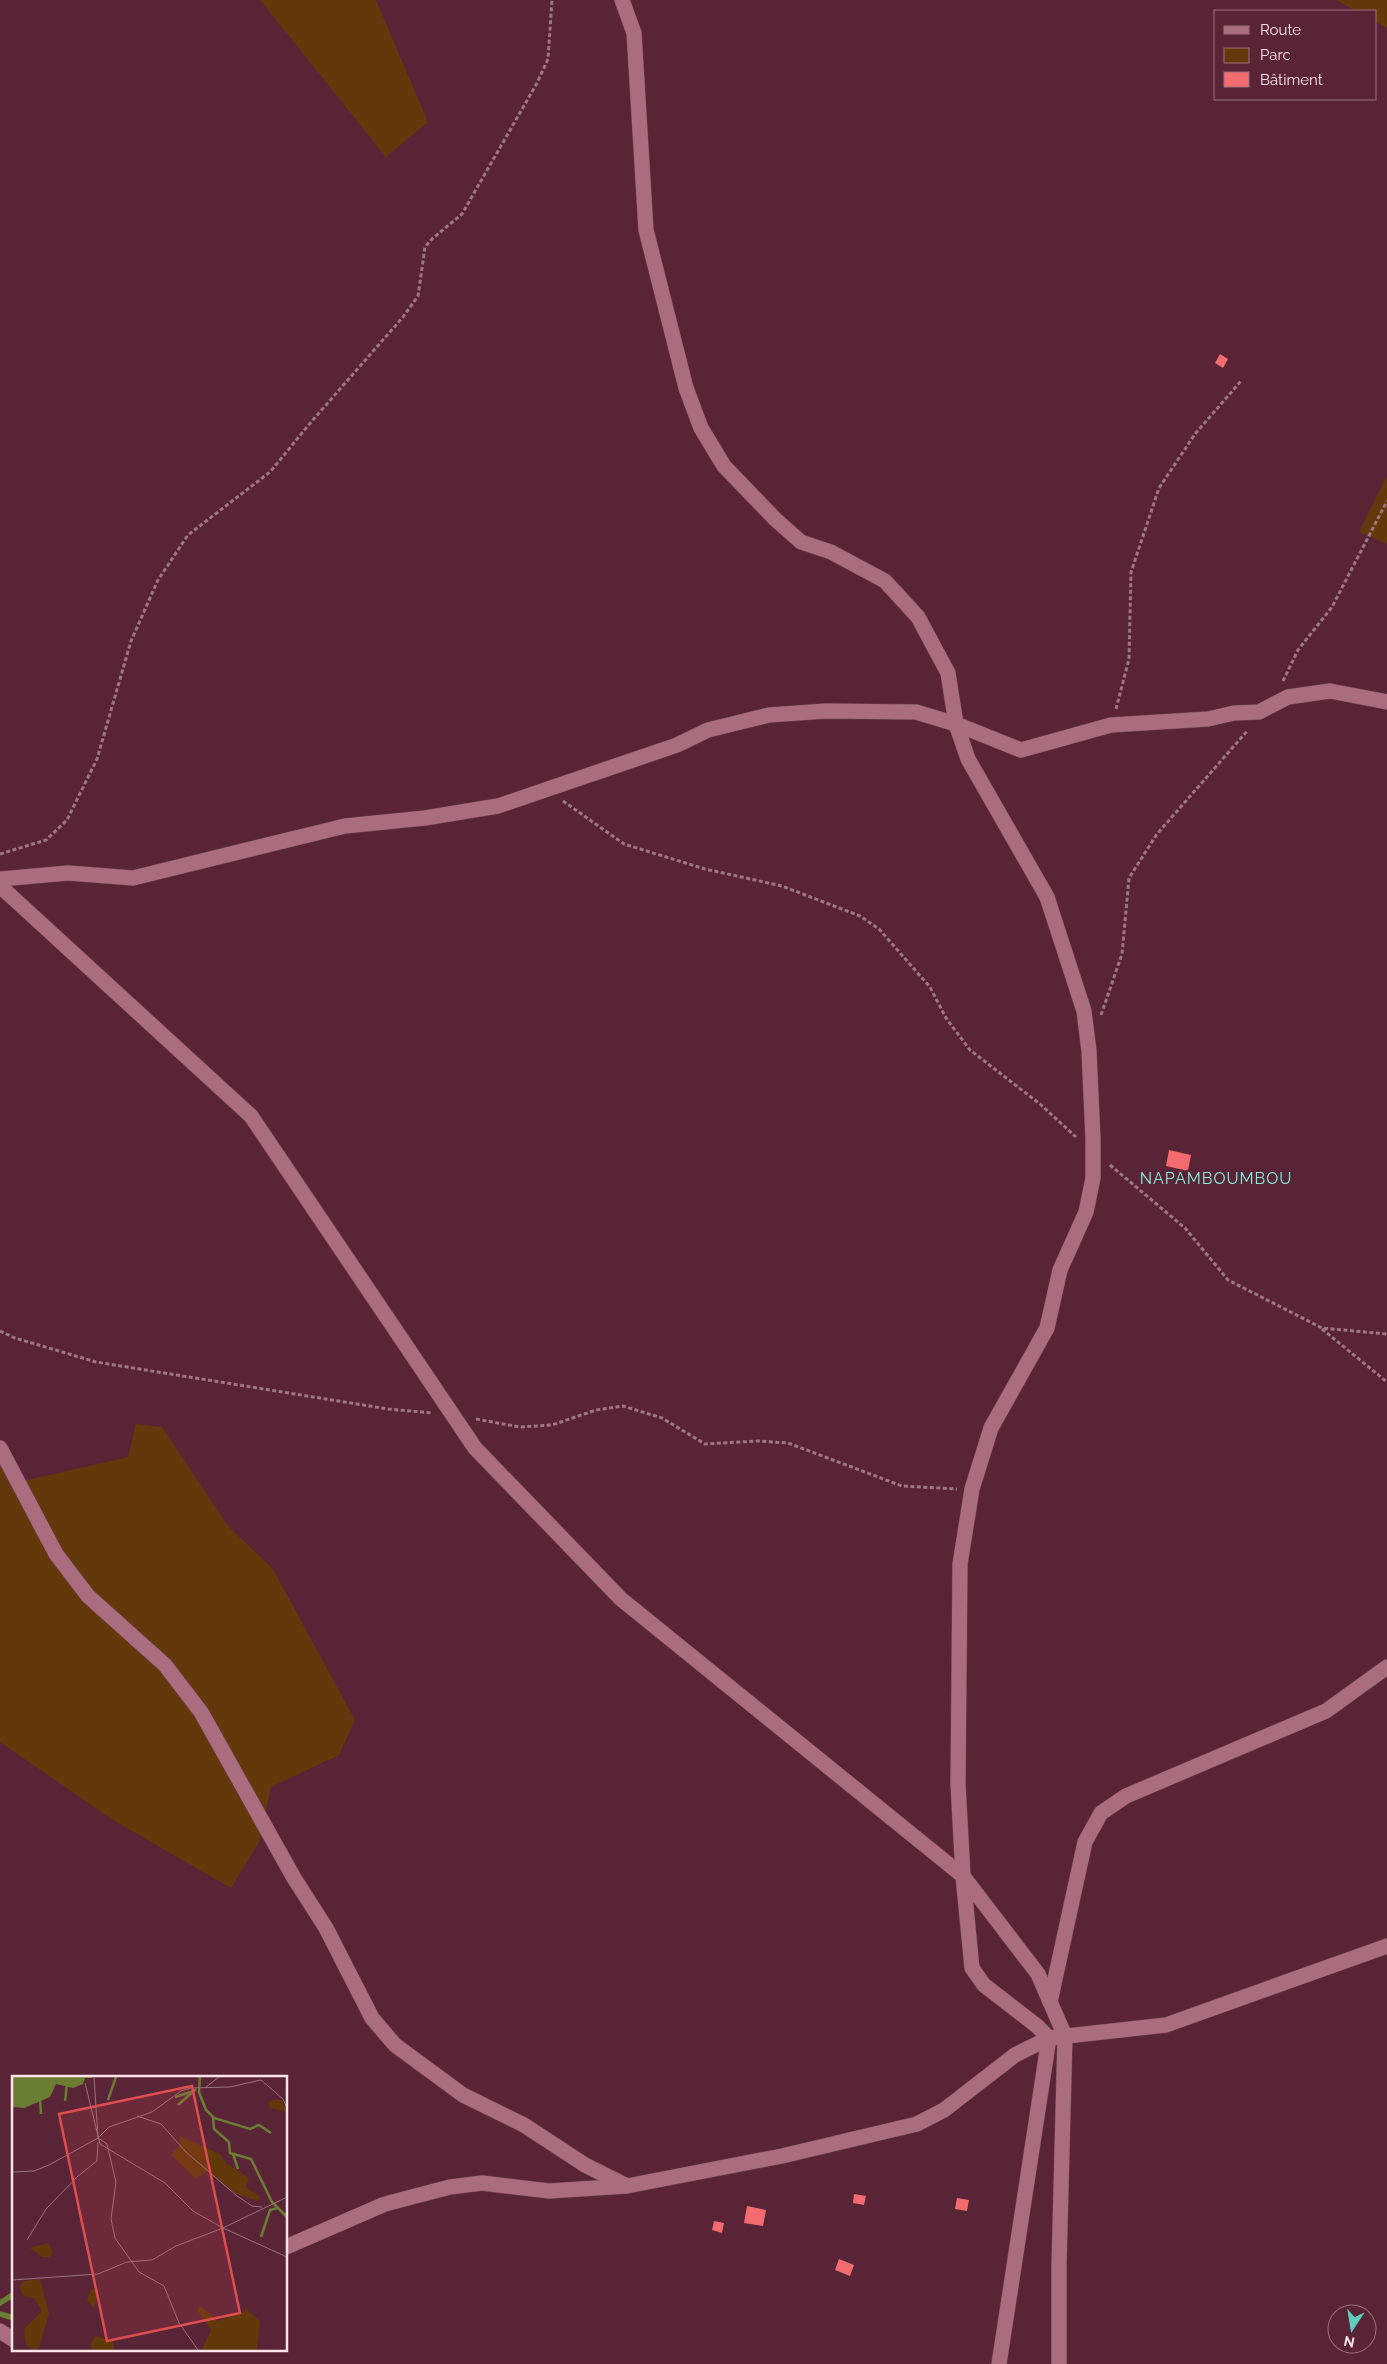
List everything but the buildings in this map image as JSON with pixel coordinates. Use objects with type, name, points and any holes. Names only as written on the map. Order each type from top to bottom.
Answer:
[{"type":"street","points":[[622,0],[634,33],[646,230],[686,388],[701,428],[724,466],[775,520],[801,542],[831,552],[885,582],[918,617],[948,673],[956,724],[968,759],[1047,897],[1084,1011],[1089,1051],[1093,1151],[1093,1178],[1086,1212],[1060,1270],[1047,1328],[991,1428],[972,1489],[960,1564],[958,1784],[963,1876],[972,1968],[984,1985],[1038,2026],[1049,2038]]},
{"type":"street","points":[[0,879],[68,873],[133,878],[345,826],[425,818],[498,806],[676,745],[708,730],[769,715],[826,711],[916,712],[956,724],[1021,750],[1111,725],[1208,719],[1234,713],[1259,712],[1288,697],[1330,691],[1387,702]]},
{"type":"street","points":[[0,886],[250,1116],[475,1448],[621,1599],[963,1876],[1038,1974],[1065,2036],[1059,2364]]},
{"type":"street","points":[[0,1448],[56,1554],[78,1582],[111,1618],[166,1665],[201,1712],[294,1878],[326,1928],[372,2018],[395,2045],[463,2094],[524,2125],[585,2165],[627,2186]]},
{"type":"street","points":[[1050,2002],[1085,1842],[1101,1813],[1126,1796],[1326,1711],[1387,1667]]},
{"type":"street","points":[[288,2246],[385,2204],[450,2187],[482,2183],[549,2191],[627,2186],[782,2156],[917,2124],[944,2110],[1015,2055],[1049,2038],[1166,2025],[1387,1946]]},
{"type":"street","points":[[1000,2364],[1049,2038]]},
{"type":"street","points":[[0,2330],[12,2339]]},
{"type":"path","points":[[0,854],[46,840],[67,820],[97,758],[131,641],[158,580],[188,535],[270,472],[312,421],[404,317],[418,296],[426,247],[432,239],[462,214],[541,75],[548,59],[552,0]]},
{"type":"path","points":[[1111,725],[1129,659],[1131,572],[1159,488],[1195,434],[1241,381]]},
{"type":"path","points":[[1272,705],[1298,650],[1332,606],[1387,501]]},
{"type":"path","points":[[1100,1018],[1122,954],[1128,878],[1157,834],[1252,726]]},
{"type":"path","points":[[546,790],[624,844],[705,869],[782,886],[860,916],[879,929],[930,987],[946,1018],[970,1050],[1040,1104],[1185,1228],[1228,1280],[1322,1328],[1387,1382]]},
{"type":"path","points":[[1322,1328],[1387,1334]]},
{"type":"path","points":[[0,1331],[14,1338],[96,1362],[388,1410],[452,1415],[520,1427],[552,1425],[596,1410],[623,1406],[662,1418],[705,1444],[758,1441],[788,1444],[902,1486],[972,1489]]},
{"type":"green space","points":[[260,0],[376,0],[428,122],[386,157]]},
{"type":"green space","points":[[1336,0],[1387,0],[1387,28],[1377,23],[1377,10],[1354,10]]},
{"type":"green space","points":[[1387,476],[1387,544],[1359,532]]},
{"type":"green space","points":[[136,1424],[162,1427],[228,1526],[273,1569],[355,1720],[339,1755],[271,1787],[259,1842],[231,1888],[113,1820],[0,1742],[0,1448],[19,1482],[128,1457]]},
{"type":"waterway","points":[[0,2303],[12,2295]]},
{"type":"waterway","points":[[0,2314],[12,2317]]},
{"type":"district","name":"NAPAMBOUMBOU","points":[[1216,1178]]}]
